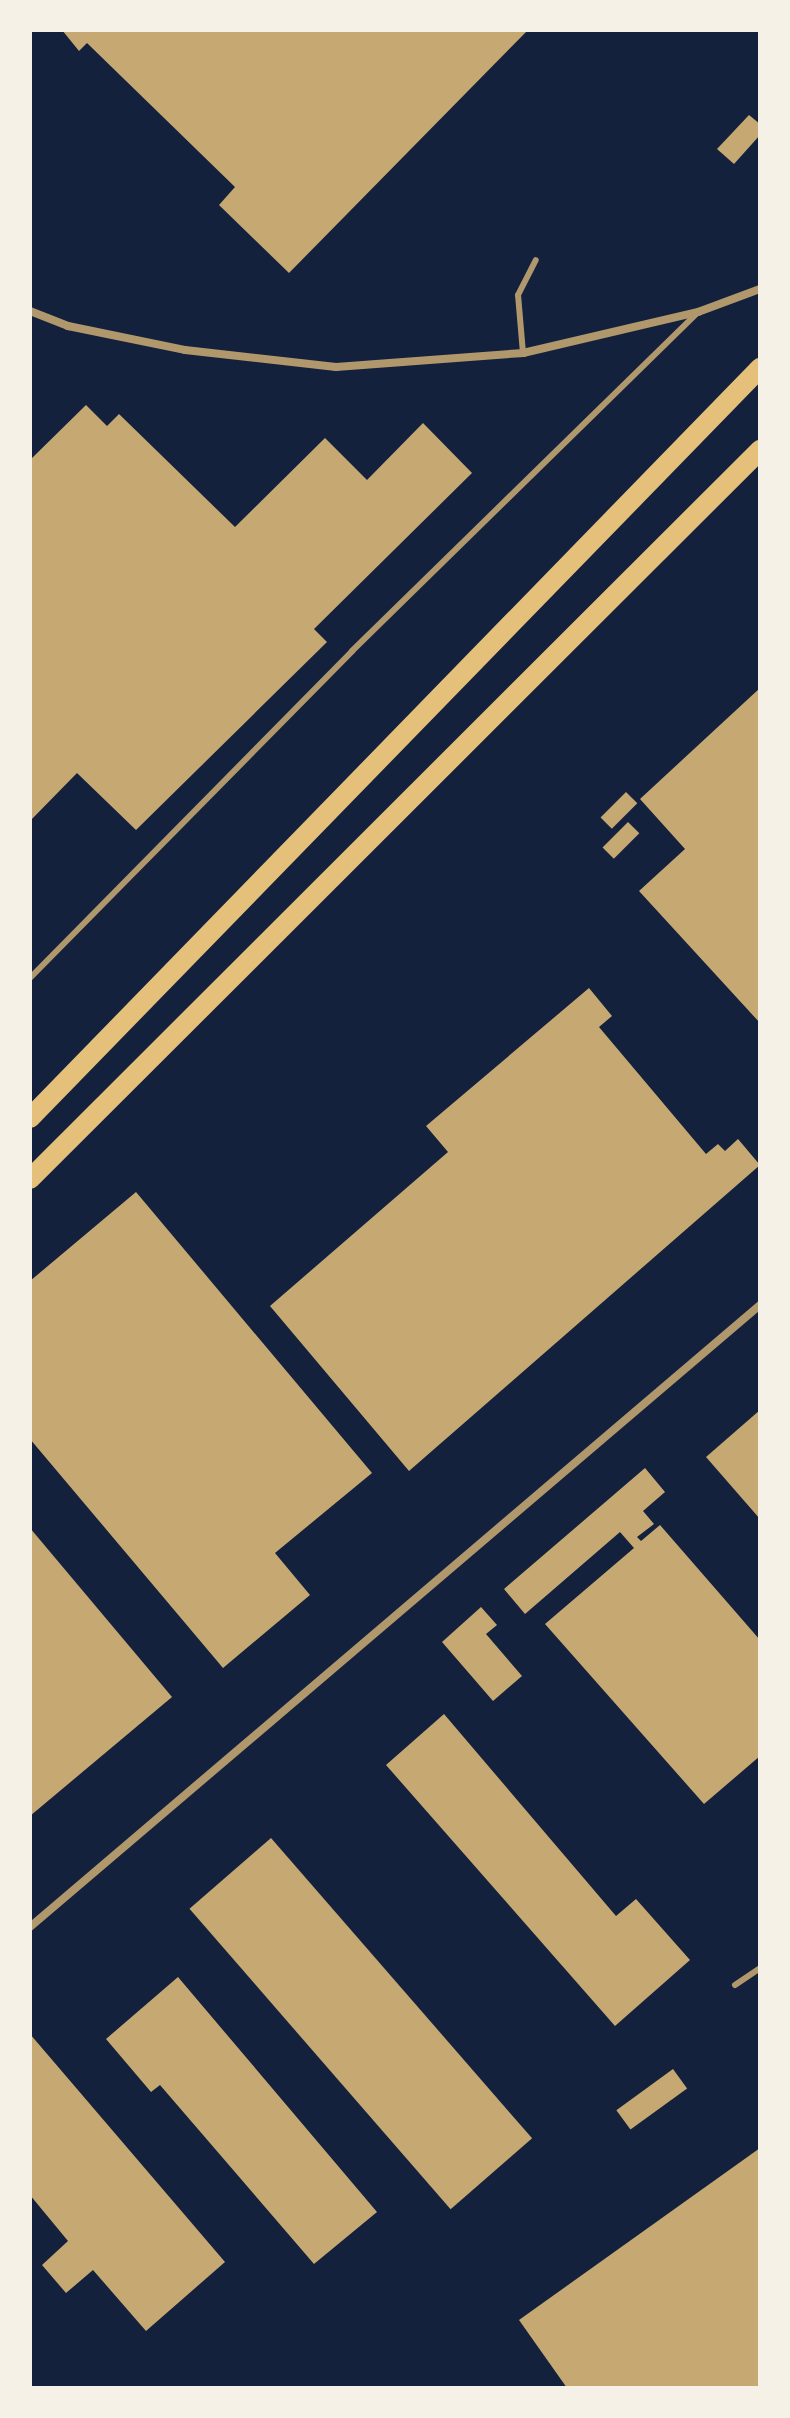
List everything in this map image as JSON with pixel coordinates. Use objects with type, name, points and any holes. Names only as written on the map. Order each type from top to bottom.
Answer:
[{"type":"main road","points":[[30,1118],[760,368]]},
{"type":"main road","points":[[30,1179],[760,450]]},
{"type":"street","points":[[30,311],[68,326],[185,350],[336,367],[523,353],[698,312],[760,289]]},
{"type":"street","points":[[30,1927],[760,1305]]},
{"type":"lane","points":[[523,353],[518,295],[536,260]]},
{"type":"lane","points":[[30,978],[352,651],[698,312]]},
{"type":"lane","points":[[735,1985],[760,1968]]},
{"type":"building","points":[[62,30],[528,30],[289,273],[219,205],[235,187],[87,43],[79,51]]},
{"type":"building","points":[[749,115],[760,124],[760,135],[734,164],[717,149]]},
{"type":"building","points":[[86,405],[107,426],[119,414],[235,527],[325,438],[367,480],[423,423],[472,473],[314,629],[327,642],[136,830],[77,773],[30,821],[30,460]]},
{"type":"building","points":[[760,688],[760,1023],[639,891],[685,849],[640,799]]},
{"type":"building","points":[[626,792],[637,803],[612,829],[601,817]]},
{"type":"building","points":[[628,822],[639,833],[614,859],[603,847]]},
{"type":"building","points":[[589,988],[612,1016],[599,1027],[706,1154],[718,1144],[725,1151],[738,1139],[760,1165],[409,1471],[270,1306],[448,1152],[426,1126]]},
{"type":"building","points":[[136,1192],[372,1473],[275,1553],[310,1595],[223,1668],[30,1439],[30,1281]]},
{"type":"building","points":[[760,1410],[760,1519],[706,1457]]},
{"type":"building","points":[[645,1468],[665,1492],[643,1511],[654,1524],[637,1537],[641,1541],[660,1525],[760,1640],[760,1756],[704,1804],[545,1624],[634,1548],[620,1532],[525,1614],[504,1589]]},
{"type":"building","points":[[30,1528],[172,1697],[30,1816]]},
{"type":"building","points":[[481,1607],[497,1625],[486,1634],[522,1676],[493,1701],[442,1642]]},
{"type":"building","points":[[444,1714],[616,1916],[636,1899],[690,1960],[615,2026],[386,1765]]},
{"type":"building","points":[[271,1838],[532,2138],[451,2209],[189,1909]]},
{"type":"building","points":[[178,1977],[377,2212],[314,2264],[160,2085],[151,2092],[106,2039]]},
{"type":"building","points":[[30,2034],[225,2262],[146,2331],[93,2270],[66,2293],[42,2265],[68,2241],[30,2195]]},
{"type":"building","points":[[673,2069],[687,2088],[630,2130],[616,2110]]},
{"type":"building","points":[[760,2148],[760,2388],[567,2388],[519,2320]]}]
